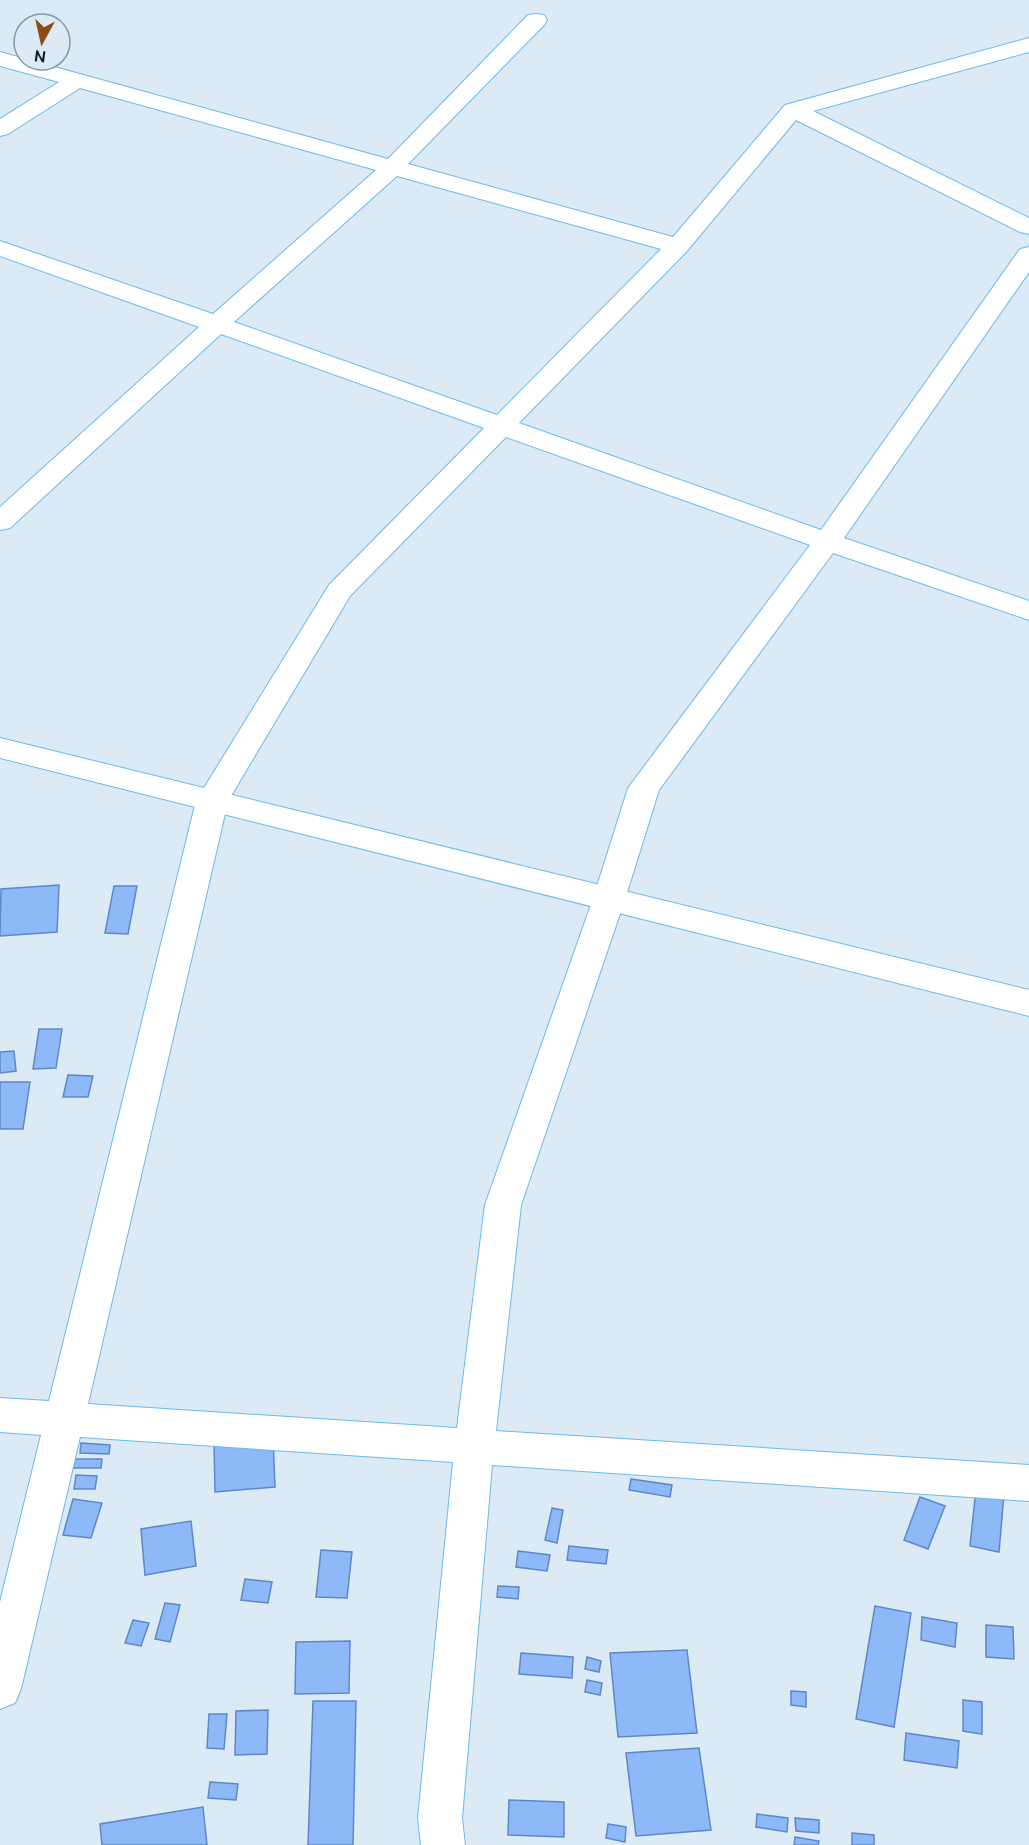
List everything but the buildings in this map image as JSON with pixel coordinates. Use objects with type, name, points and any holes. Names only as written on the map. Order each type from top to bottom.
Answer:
[{"type":"street","points":[[0,522],[216,325],[393,168],[536,20]]},
{"type":"street","points":[[0,1689],[212,801],[339,591],[678,246],[793,110],[1029,45]]},
{"type":"street","points":[[0,59],[678,246]]},
{"type":"street","points":[[0,129],[78,80]]},
{"type":"street","points":[[793,110],[1029,227]]},
{"type":"street","points":[[0,248],[663,485],[1029,611]]},
{"type":"street","points":[[443,1845],[440,1818],[474,1447],[504,1205],[609,899],[644,788],[827,542],[1029,254]]},
{"type":"street","points":[[0,748],[1029,1003]]},
{"type":"street","points":[[0,1415],[1029,1483]]}]
